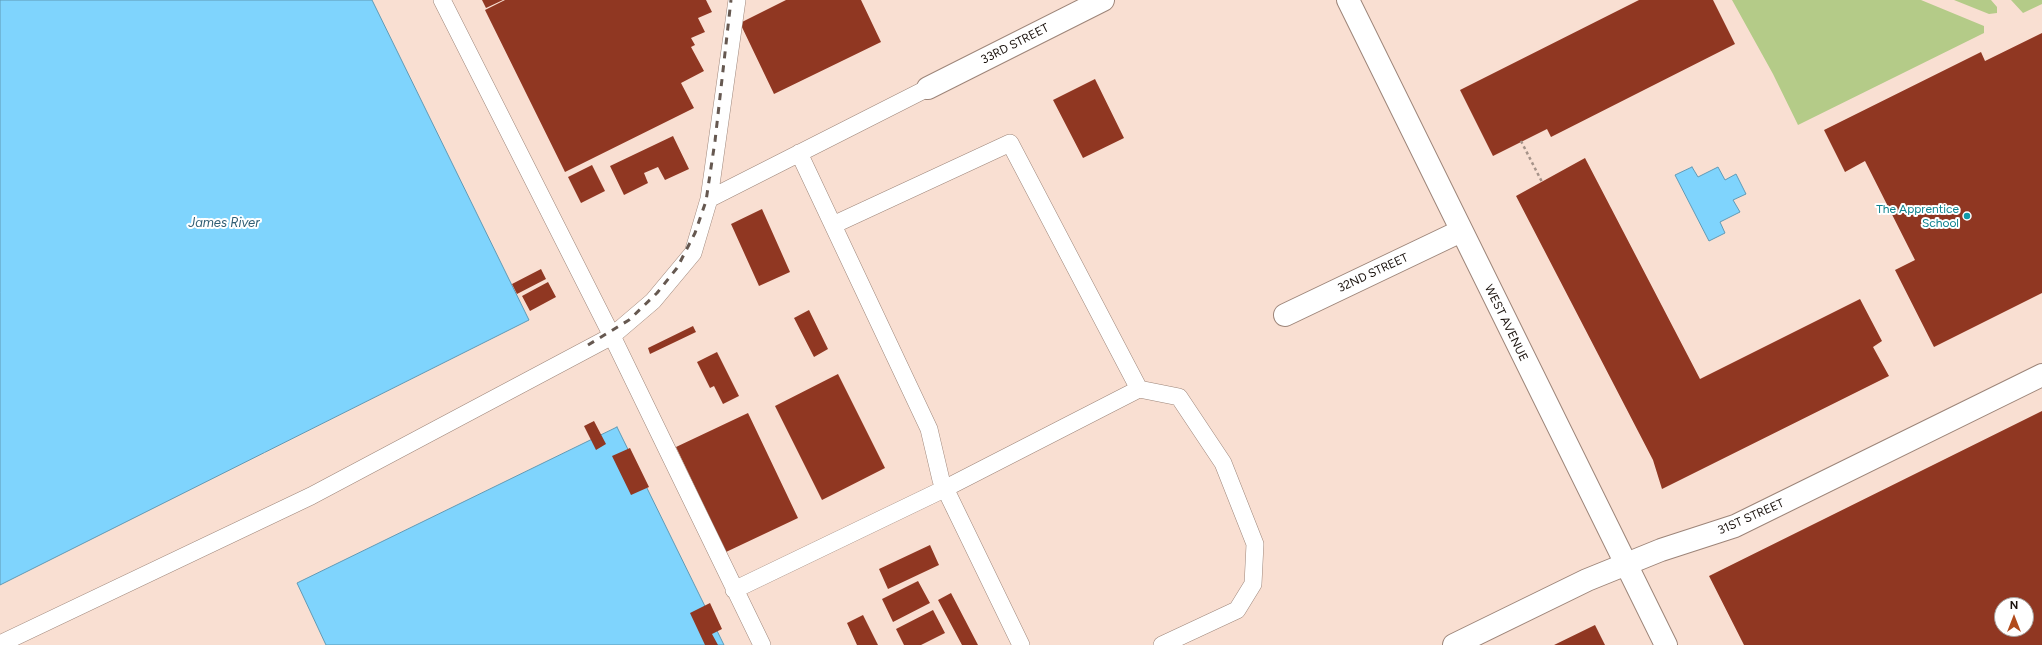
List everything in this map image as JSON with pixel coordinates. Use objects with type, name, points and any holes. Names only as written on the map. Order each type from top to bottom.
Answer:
[{"type":"street","name":"33RD STREET","points":[[928,88],[1103,0]]},
{"type":"street","name":"WEST AVENUE","points":[[1348,0],[1666,645]]},
{"type":"street","name":"32ND STREET","points":[[1285,315],[1461,231]]},
{"type":"street","name":"31ST STREET","points":[[1454,645],[1587,580],[1626,564],[1734,526],[2042,375]]},
{"type":"lane","points":[[442,0],[612,336],[762,645]]},
{"type":"lane","points":[[0,644],[311,496],[612,336],[652,301],[693,253],[710,199],[737,0]]},
{"type":"lane","points":[[710,199],[928,88]]},
{"type":"lane","points":[[833,225],[1010,143],[1139,389]]},
{"type":"lane","points":[[800,153],[929,428],[944,489],[1021,645]]},
{"type":"lane","points":[[734,590],[944,489],[1139,389],[1179,397],[1223,464],[1255,544],[1253,584],[1237,610],[1162,645]]},
{"type":"path","points":[[1521,141],[1542,182]]},
{"type":"green space","points":[[1732,0],[1921,0],[1984,26],[1984,33],[1798,125],[1773,74]]},
{"type":"green space","points":[[1954,0],[1991,0],[1997,7],[1997,13],[1989,14]]},
{"type":"green space","points":[[2011,0],[2042,0],[2042,4],[2023,13]]},
{"type":"water","name":"James River","points":[[0,0],[372,0],[529,320],[0,585]]},
{"type":"water","points":[[1692,167],[1698,177],[1718,167],[1725,180],[1736,174],[1746,194],[1733,200],[1740,212],[1720,222],[1725,233],[1709,241],[1675,175]]},
{"type":"water","points":[[617,427],[724,645],[326,645],[297,583]]},
{"type":"building","points":[[482,0],[503,0],[486,8]]},
{"type":"building","points":[[505,0],[706,0],[712,12],[698,18],[705,32],[691,38],[695,45],[691,47],[704,71],[681,83],[694,108],[565,172],[485,10]]},
{"type":"building","points":[[786,0],[861,0],[881,42],[774,94],[740,23]]},
{"type":"building","points":[[1639,0],[1713,0],[1735,44],[1551,137],[1547,129],[1493,156],[1460,90]]},
{"type":"building","name":"The Apprentice School","points":[[2042,33],[2042,293],[1934,347],[1895,270],[1915,260],[1865,161],[1845,172],[1824,130],[1981,52],[1985,61]]},
{"type":"building","points":[[1095,79],[1124,138],[1083,158],[1053,100]]},
{"type":"building","points":[[673,136],[689,169],[665,180],[658,167],[644,173],[648,183],[624,195],[610,166]]},
{"type":"building","points":[[1585,158],[1700,379],[1860,299],[1882,341],[1873,347],[1889,376],[1662,489],[1653,460],[1516,196]]},
{"type":"building","points":[[592,165],[605,191],[581,203],[568,177]]},
{"type":"building","points":[[762,209],[790,272],[759,286],[731,224]]},
{"type":"building","points":[[541,269],[546,279],[517,294],[512,284]]},
{"type":"building","points":[[548,282],[556,297],[530,311],[522,296]]},
{"type":"building","points":[[809,310],[828,349],[814,357],[794,318]]},
{"type":"building","points":[[693,326],[696,332],[650,354],[648,348]]},
{"type":"building","points":[[717,352],[739,396],[723,404],[714,386],[710,388],[697,362]]},
{"type":"building","points":[[838,374],[885,468],[822,500],[775,406]]},
{"type":"building","points":[[2042,411],[2042,645],[1744,645],[1709,576]]},
{"type":"building","points":[[748,413],[798,518],[726,552],[676,447]]},
{"type":"building","points":[[594,421],[606,444],[596,450],[584,426]]},
{"type":"building","points":[[630,448],[649,487],[631,495],[612,456]]},
{"type":"building","points":[[930,545],[939,565],[888,589],[879,569]]},
{"type":"building","points":[[918,581],[930,603],[893,622],[882,599]]},
{"type":"building","points":[[951,593],[978,645],[962,645],[938,600]]},
{"type":"building","points":[[710,603],[722,629],[712,634],[718,645],[705,645],[690,613]]},
{"type":"building","points":[[933,610],[945,633],[921,645],[904,645],[896,629]]},
{"type":"building","points":[[863,615],[878,645],[857,645],[847,623]]},
{"type":"building","points":[[1595,625],[1605,645],[1554,645]]},
{"type":"railway","points":[[588,345],[629,320],[657,293],[677,268],[695,233],[706,201],[715,141],[731,0]]},
{"type":"place","name":"The Apprentice School","points":[[1967,216]]}]
